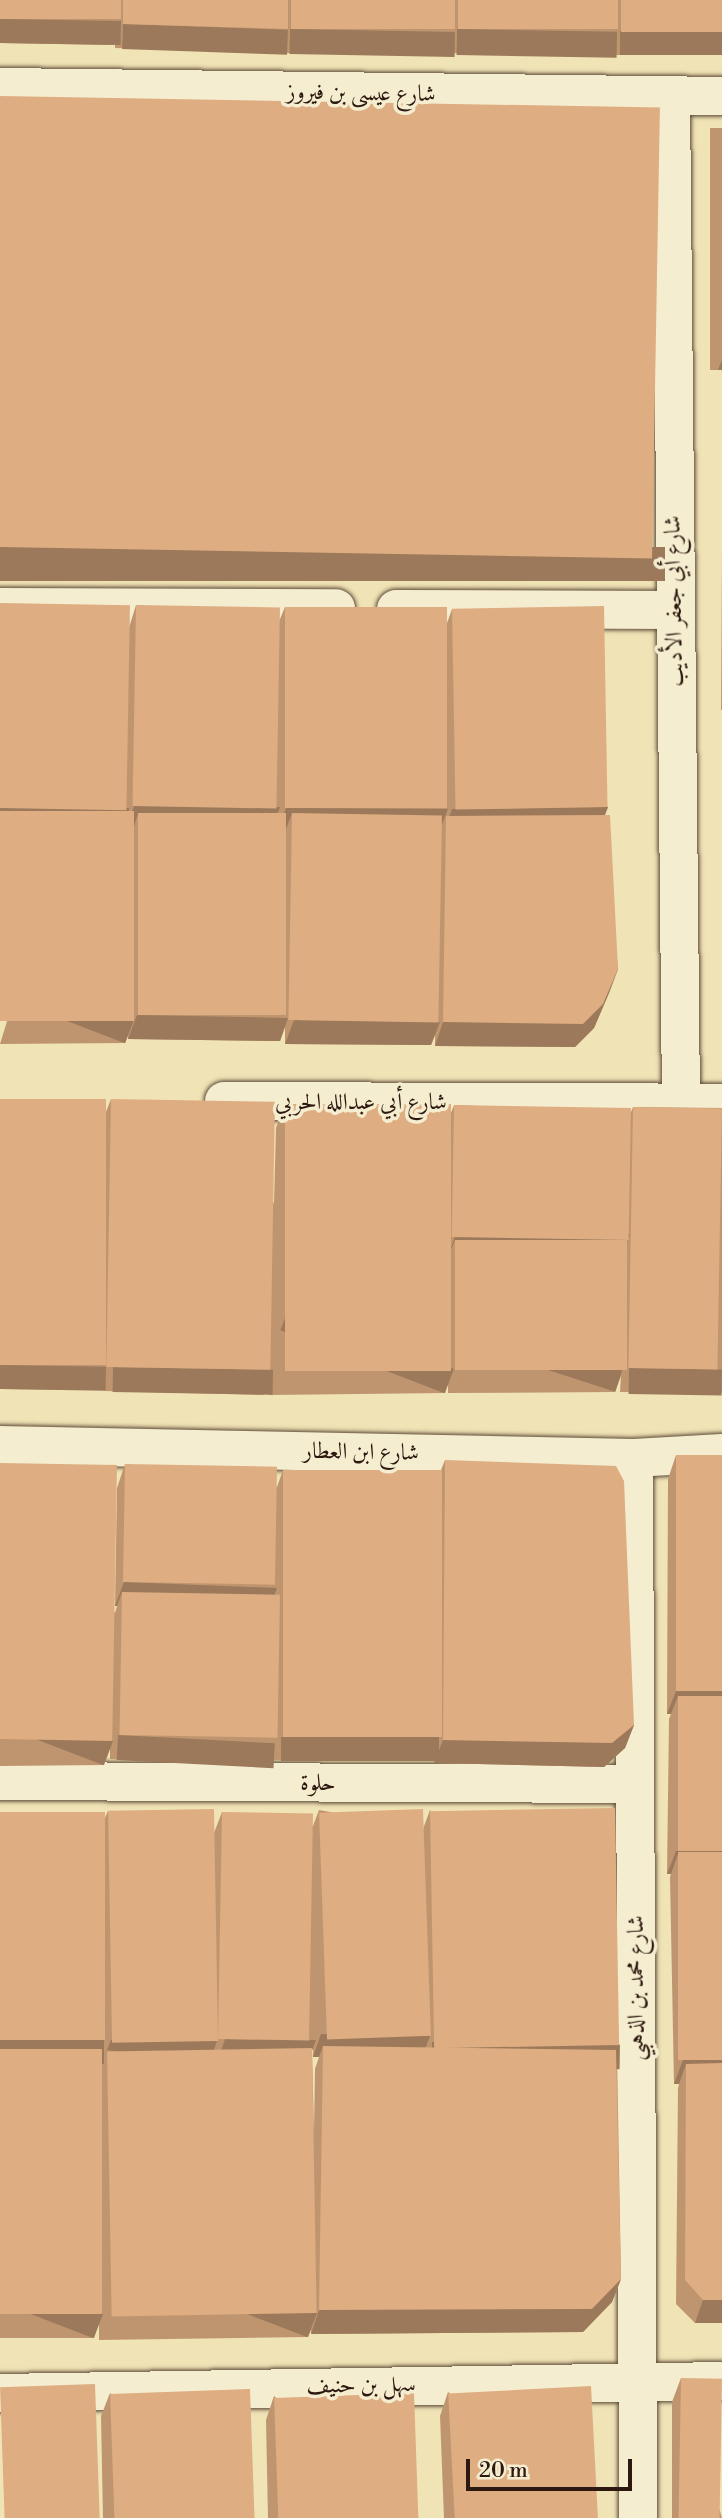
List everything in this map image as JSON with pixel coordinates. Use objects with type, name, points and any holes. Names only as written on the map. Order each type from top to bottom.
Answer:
[{"type":"street","name":"شارع عيسى بن فيروز","points":[[0,87],[671,98],[722,96]]},
{"type":"street","name":"شارع أبي جعفر الأديب","points":[[671,98],[681,1104]]},
{"type":"street","points":[[0,607],[674,610]]},
{"type":"street","name":"شارع أبي عبدالله الحربي","points":[[181,1101],[722,1103]]},
{"type":"street","name":"شارع ابن العطار","points":[[0,1445],[634,1458],[722,1453]]},
{"type":"street","name":"شارع محمد بن الذهبي","points":[[634,1458],[638,2518]]},
{"type":"street","name":"حلوة","points":[[0,1781],[635,1784]]},
{"type":"street","name":"سهل بن حنيف","points":[[0,2393],[638,2380],[722,2381]]},
{"type":"building","points":[[0,0],[121,0],[121,19],[0,19]]},
{"type":"building","points":[[123,0],[288,0],[288,29],[123,24]]},
{"type":"building","points":[[291,0],[455,0],[455,29],[291,29]]},
{"type":"building","points":[[458,0],[618,0],[618,29],[458,29]]},
{"type":"building","points":[[621,0],[722,0],[722,32],[621,32]]},
{"type":"building","points":[[0,96],[660,108],[652,558],[0,547]]},
{"type":"building","points":[[0,603],[130,605],[126,810],[0,808]]},
{"type":"building","points":[[136,605],[280,608],[276,808],[132,806]]},
{"type":"building","points":[[604,606],[608,807],[456,810],[452,609]]},
{"type":"building","points":[[285,607],[447,607],[447,808],[285,808]]},
{"type":"building","points":[[0,811],[134,811],[134,1021],[0,1021]]},
{"type":"building","points":[[138,813],[286,813],[286,1015],[138,1015]]},
{"type":"building","points":[[292,813],[442,816],[438,1023],[288,1020]]},
{"type":"building","points":[[610,815],[618,969],[603,1004],[583,1024],[443,1022],[446,816]]},
{"type":"building","points":[[0,1099],[106,1099],[106,1365],[0,1365]]},
{"type":"building","points":[[111,1099],[275,1102],[270,1370],[106,1367]]},
{"type":"building","points":[[285,1104],[451,1104],[451,1371],[285,1371]]},
{"type":"building","points":[[454,1105],[631,1108],[629,1240],[452,1237]]},
{"type":"building","points":[[633,1107],[722,1109],[717,1370],[628,1368]]},
{"type":"building","points":[[455,1240],[627,1240],[627,1370],[455,1370]]},
{"type":"building","points":[[676,1455],[722,1455],[722,1691],[676,1691]]},
{"type":"building","points":[[445,1460],[616,1466],[624,1481],[634,1725],[612,1743],[443,1740]]},
{"type":"building","points":[[0,1463],[117,1465],[112,1741],[0,1739]]},
{"type":"building","points":[[125,1464],[277,1467],[275,1585],[123,1582]]},
{"type":"building","points":[[283,1470],[442,1470],[442,1737],[283,1737]]},
{"type":"building","points":[[122,1592],[280,1595],[277,1738],[120,1735]]},
{"type":"building","points":[[678,1696],[722,1696],[722,1851],[678,1851]]},
{"type":"building","points":[[615,1808],[619,2045],[434,2048],[430,1811]]},
{"type":"building","points":[[214,1809],[218,2041],[112,2043],[108,1811]]},
{"type":"building","points":[[423,1809],[431,2036],[327,2039],[319,1813]]},
{"type":"building","points":[[0,1812],[105,1812],[105,2040],[0,2040]]},
{"type":"building","points":[[222,1812],[313,1814],[309,2041],[218,2039]]},
{"type":"building","points":[[678,1852],[722,1852],[722,2060],[678,2060]]},
{"type":"building","points":[[323,2046],[616,2050],[621,2279],[592,2309],[319,2310]]},
{"type":"building","points":[[312,2048],[317,2313],[112,2317],[107,2052]]},
{"type":"building","points":[[0,2049],[102,2049],[102,2314],[0,2314]]},
{"type":"building","points":[[722,2063],[722,2300],[703,2300],[685,2280],[686,2064]]},
{"type":"building","points":[[681,2378],[722,2379],[720,2518],[679,2518]]},
{"type":"building","points":[[95,2384],[100,2518],[5,2518],[0,2387]]},
{"type":"building","points":[[591,2386],[598,2518],[455,2518],[448,2393]]},
{"type":"building","points":[[250,2389],[255,2518],[114,2518],[110,2394]]},
{"type":"building","points":[[414,2393],[418,2518],[278,2518],[274,2398]]}]
